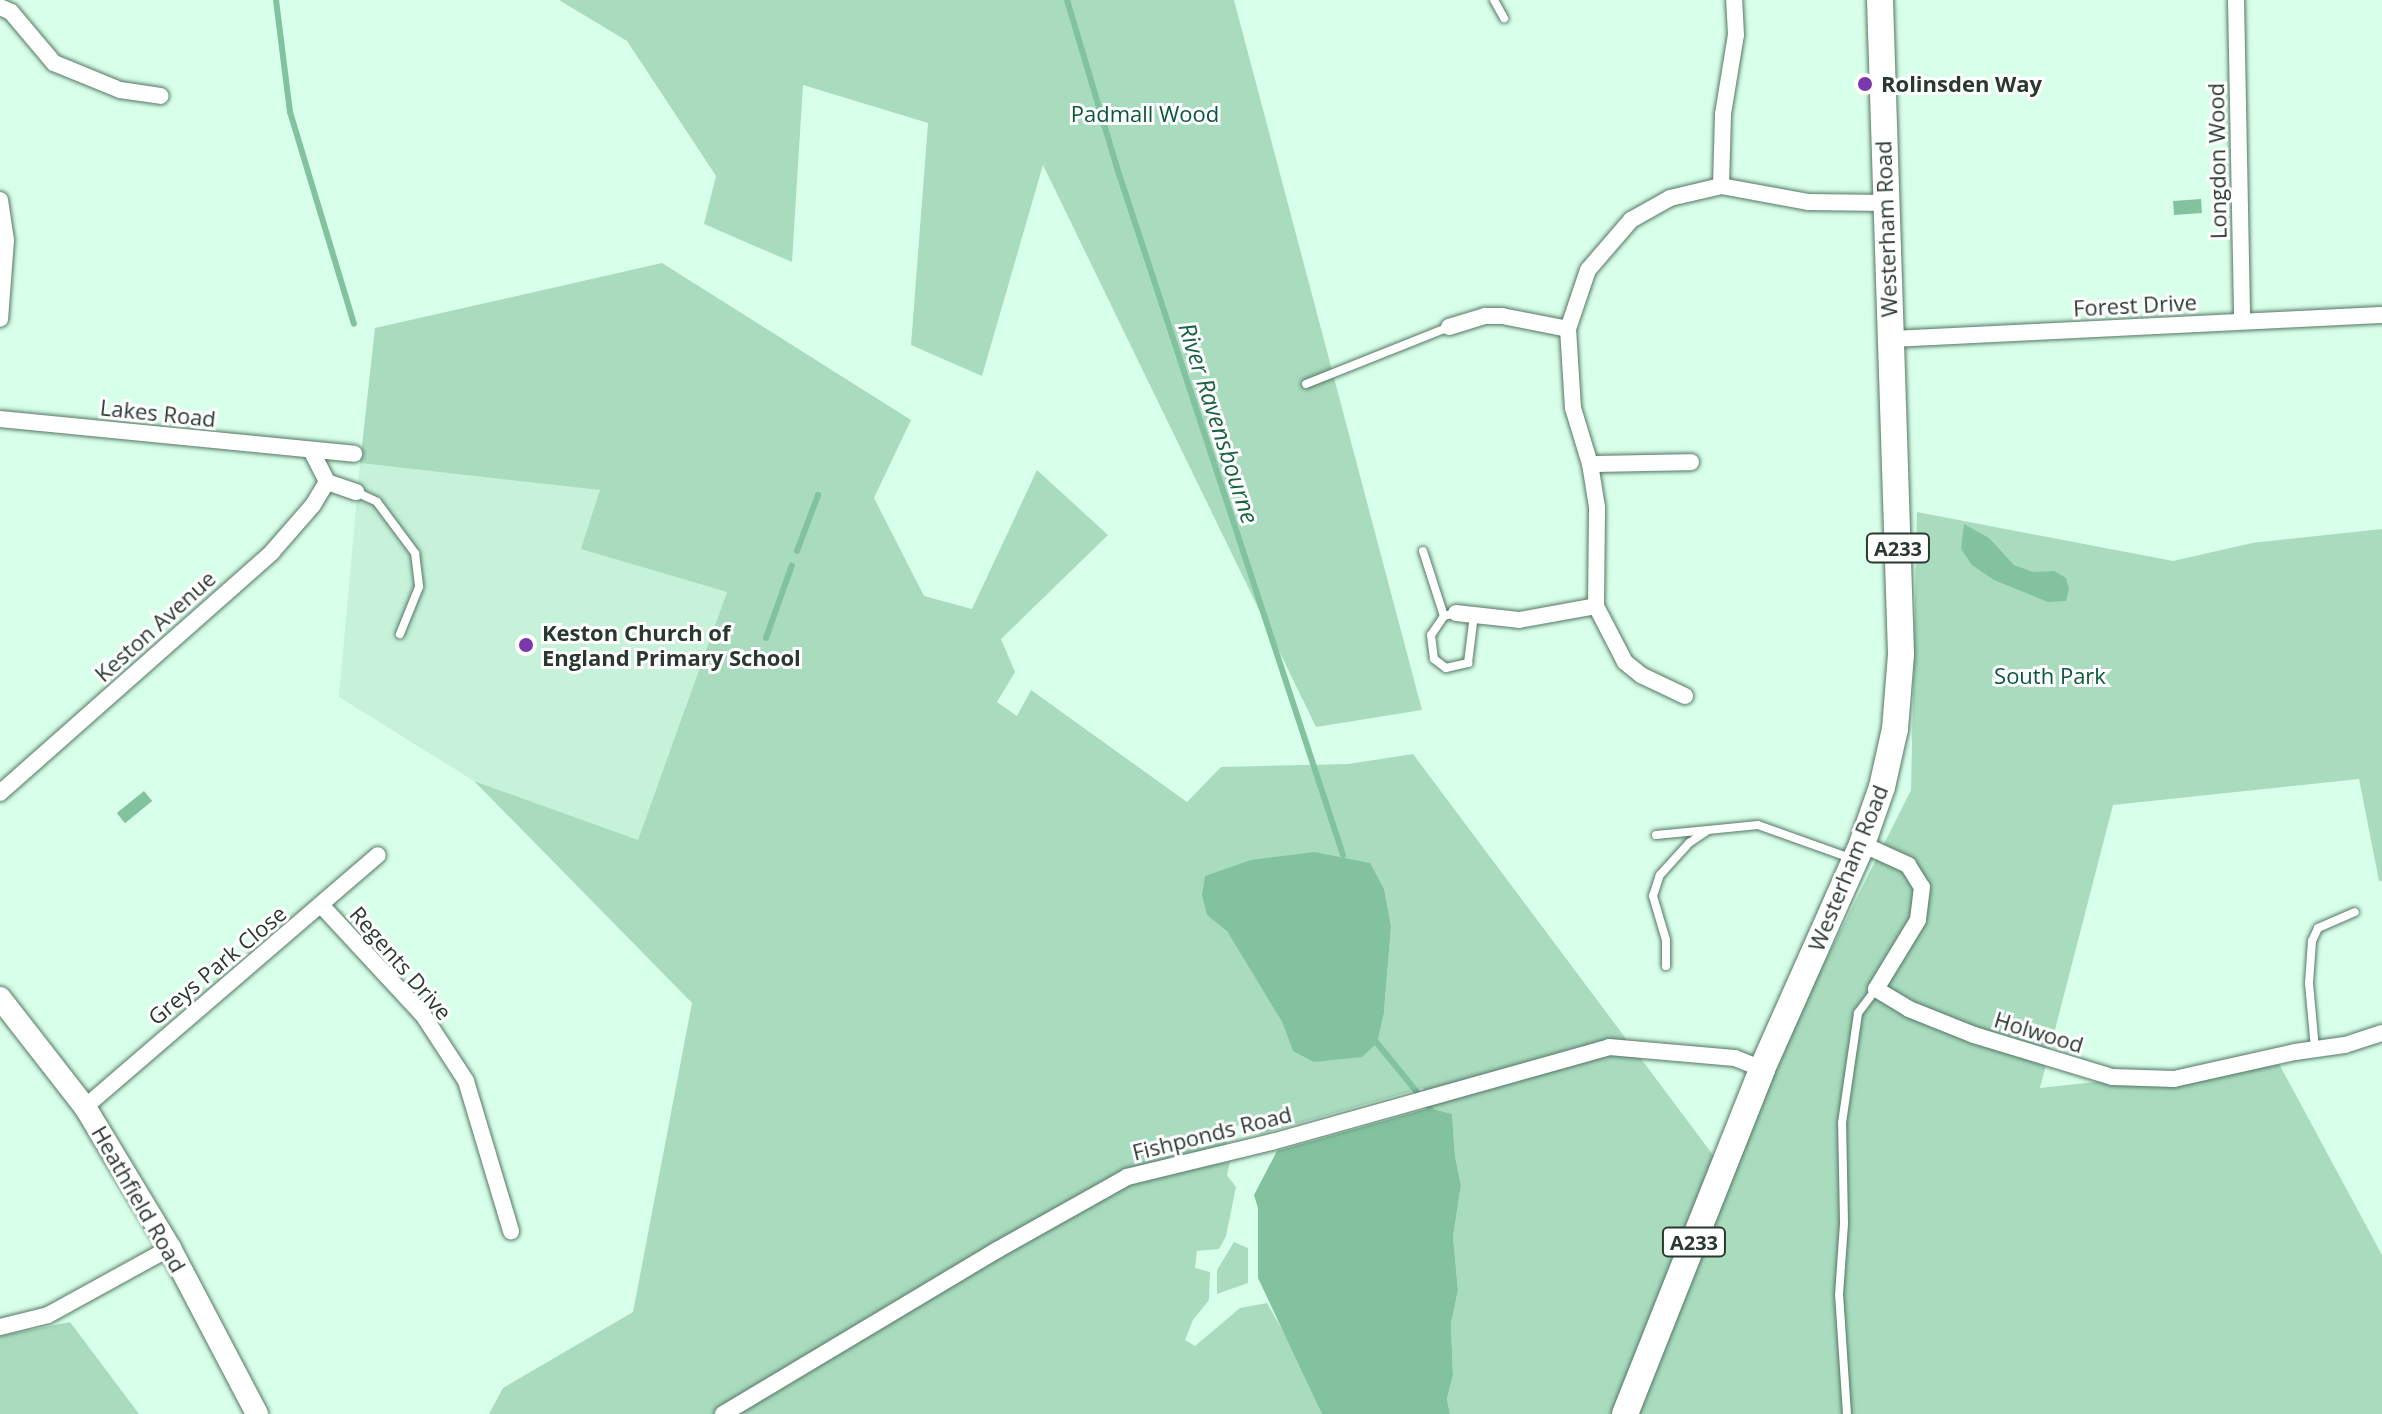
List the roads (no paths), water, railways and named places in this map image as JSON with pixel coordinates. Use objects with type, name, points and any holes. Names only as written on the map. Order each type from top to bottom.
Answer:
[{"type":"main road","name":"Westerham Road","points":[[1625,1414],[1762,1069],[1859,852],[1882,787],[1895,729],[1901,654],[1880,0]]},
{"type":"main road","name":"Heathfield Road","points":[[0,998],[85,1107],[170,1248],[257,1414]]},
{"type":"street","points":[[1721,186],[1723,114],[1736,35],[1734,0]]},
{"type":"street","name":"Longdon Wood","points":[[2236,0],[2242,321]]},
{"type":"street","points":[[0,7],[11,12],[54,63],[120,90],[161,96]]},
{"type":"street","points":[[1685,696],[1641,675],[1625,662],[1596,606],[1597,507],[1590,464],[1573,408],[1568,329],[1588,270],[1631,220],[1670,198],[1721,186],[1808,202],[1885,203]]},
{"type":"street","points":[[0,200],[6,240],[0,319]]},
{"type":"street","name":"Forest Drive","points":[[1890,339],[2382,315]]},
{"type":"street","points":[[1449,327],[1485,316],[1502,316],[1568,329]]},
{"type":"street","name":"Lakes Road","points":[[0,419],[354,454]]},
{"type":"street","points":[[311,450],[327,482],[356,492]]},
{"type":"street","points":[[1590,464],[1691,462]]},
{"type":"street","name":"Keston Avenue","points":[[0,793],[272,552],[313,505],[327,482]]},
{"type":"street","points":[[1450,615],[1519,620],[1596,606]]},
{"type":"street","points":[[1859,852],[1908,865],[1922,887],[1918,920],[1876,989]]},
{"type":"street","name":"Greys Park Close","points":[[85,1107],[378,855]]},
{"type":"street","name":"Regents Drive","points":[[321,905],[423,1015],[466,1081],[511,1231]]},
{"type":"street","name":"Holwood","points":[[1876,989],[1909,1009],[1974,1035],[2112,1077],[2174,1079],[2345,1045],[2382,1033]]},
{"type":"street","name":"Fishponds Road","points":[[723,1414],[1009,1242],[1127,1177],[1272,1142],[1609,1047],[1735,1058],[1762,1069]]},
{"type":"street","points":[[0,1327],[48,1315],[170,1248]]},
{"type":"lane","points":[[1494,0],[1504,18]]},
{"type":"lane","points":[[1306,384],[1449,327]]},
{"type":"lane","points":[[356,492],[377,502],[415,553],[419,587],[400,634]]},
{"type":"lane","points":[[1423,551],[1450,615],[1431,635],[1431,650],[1439,665],[1454,668],[1468,663],[1474,615]]},
{"type":"lane","points":[[1656,835],[1758,825],[1859,852]]},
{"type":"lane","points":[[1666,966],[1666,940],[1653,896],[1660,875],[1689,843],[1708,830]]},
{"type":"lane","points":[[2315,1049],[2309,983],[2312,941],[2318,928],[2355,912]]},
{"type":"lane","points":[[1847,1414],[1839,1295],[1844,1223],[1842,1123],[1858,1013],[1876,989]]},
{"type":"waterway","points":[[276,0],[290,112],[354,324]]},
{"type":"waterway","name":"River Ravensbourne","points":[[1067,0],[1119,174],[1343,855]]},
{"type":"waterway","points":[[797,551],[818,495]]},
{"type":"waterway","points":[[766,638],[792,565]]},
{"type":"waterway","points":[[1377,1043],[1430,1108]]},
{"type":"place","name":"Rolinsden Way","points":[[1865,84]]},
{"type":"place","name":"Keston Church of England Primary School","points":[[526,645]]},
{"type":"park label","name":"Padmall Wood","points":[[1145,114]]},
{"type":"park label","name":"South Park","points":[[2050,676]]}]
